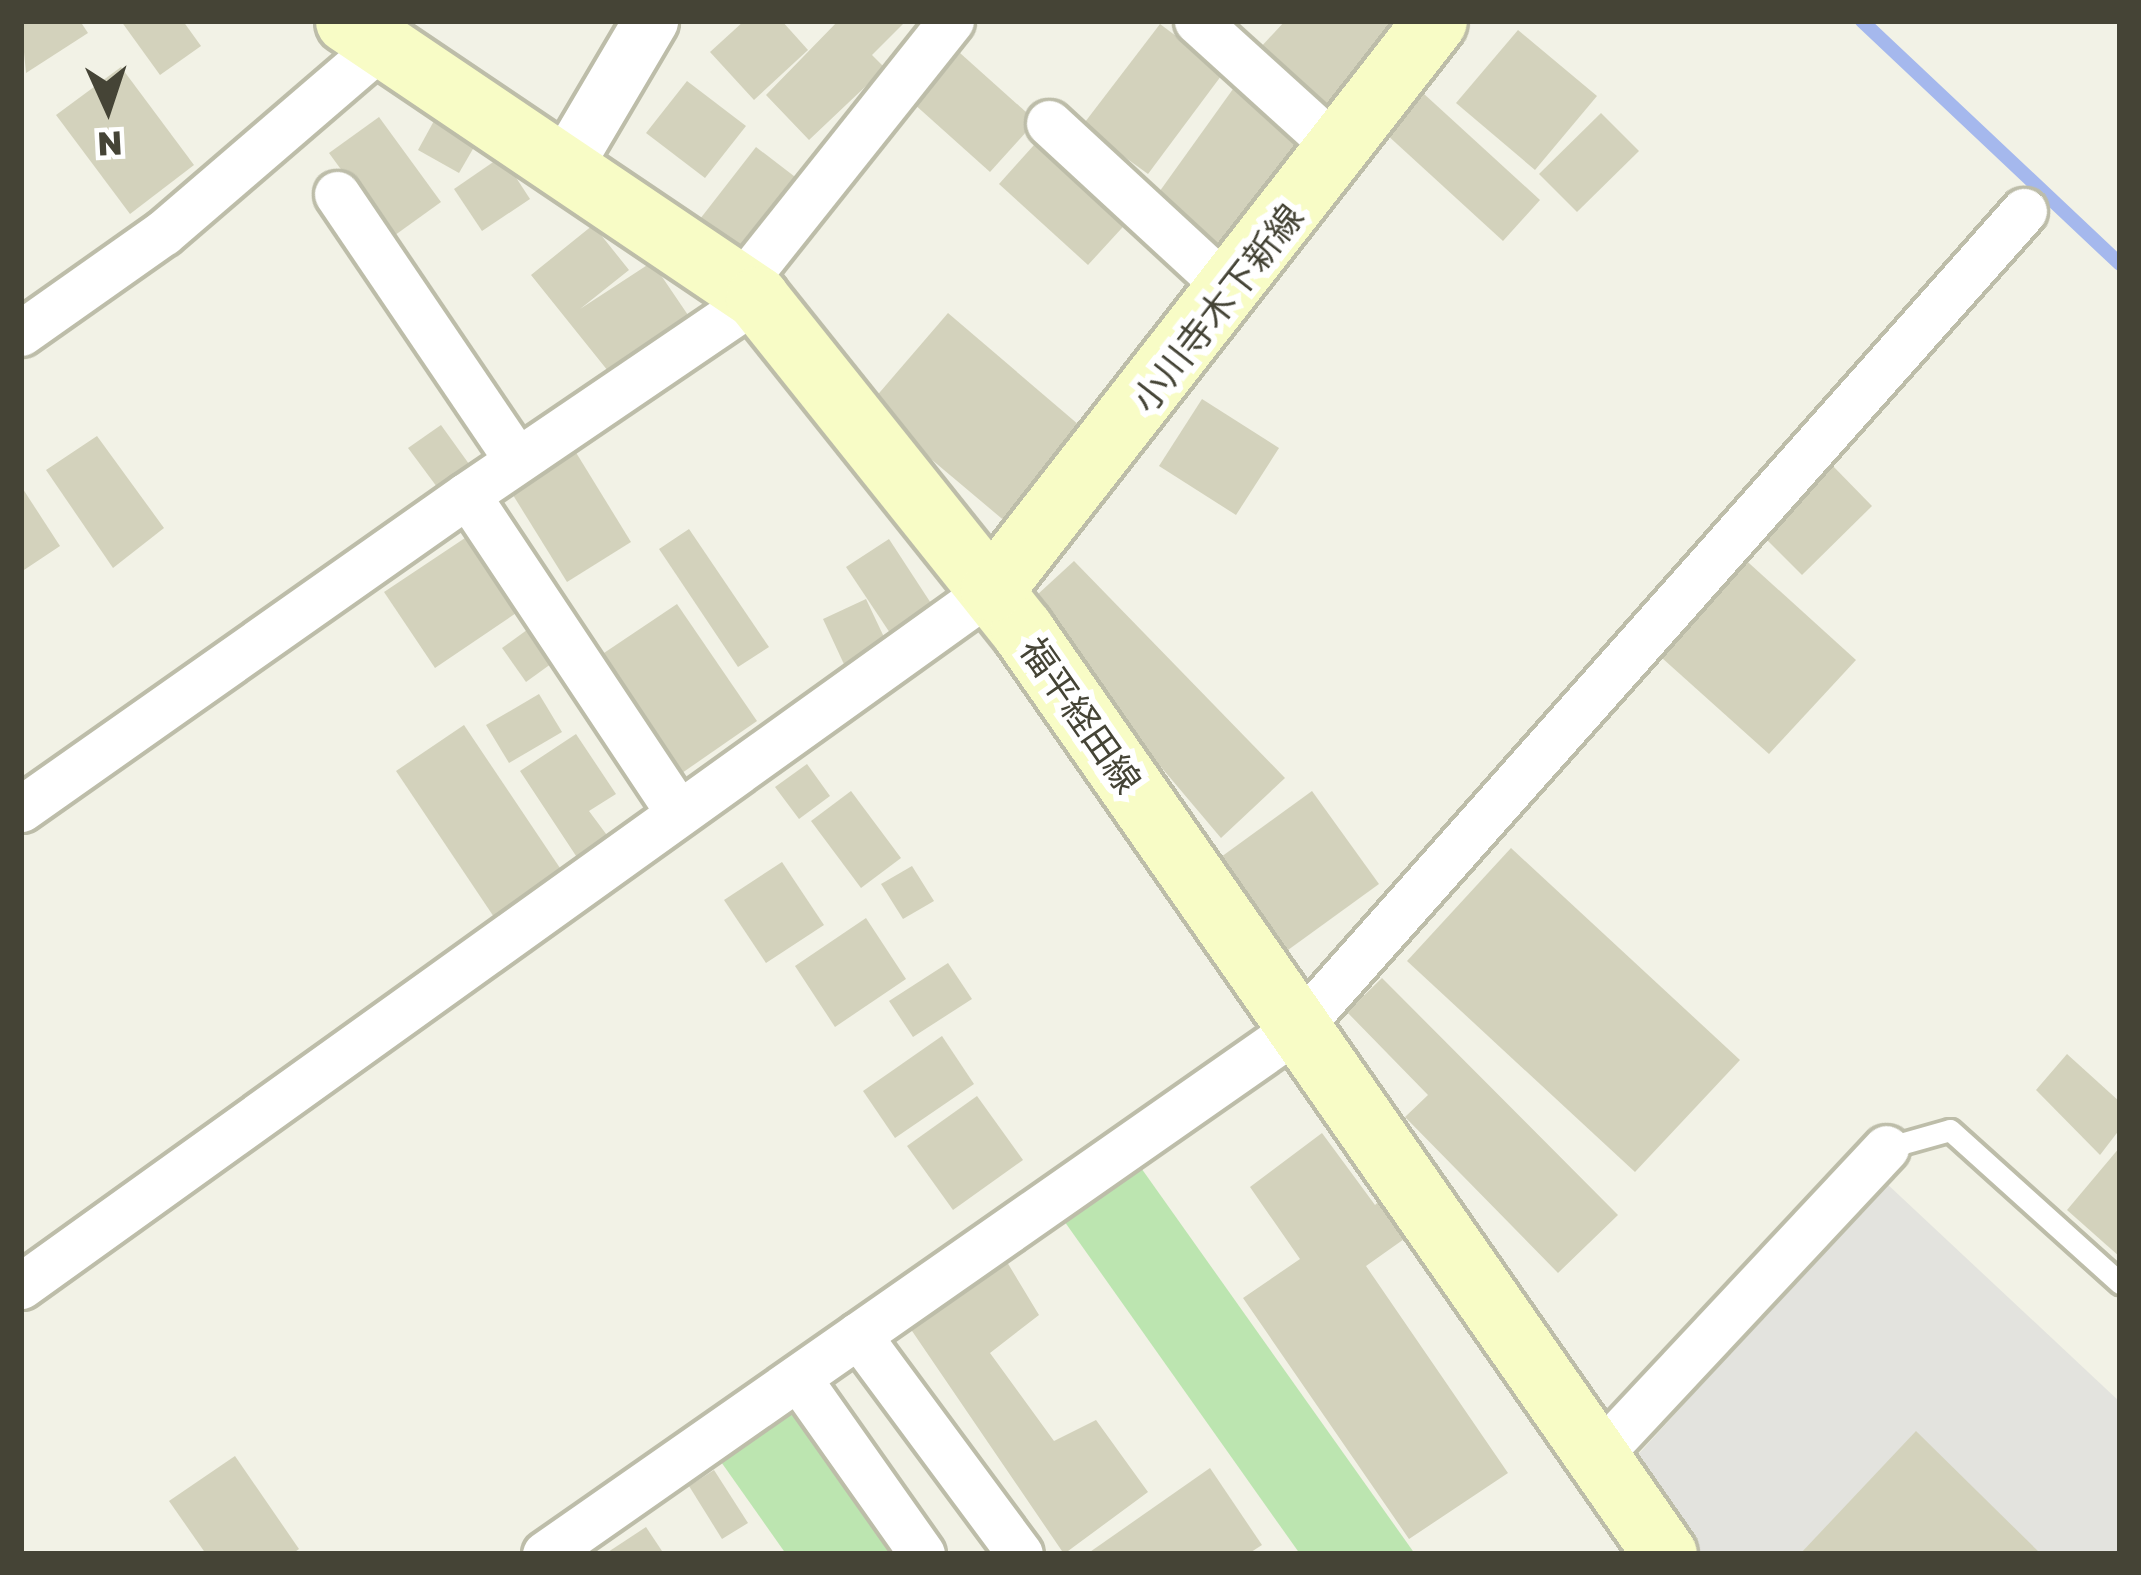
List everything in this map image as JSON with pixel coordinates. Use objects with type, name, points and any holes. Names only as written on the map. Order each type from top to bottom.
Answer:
[{"type":"main road","name":"小川寺木下新線","points":[[992,589],[1231,291],[1435,21]]},
{"type":"main road","name":"福平経田線","points":[[366,32],[568,162],[748,292],[992,589],[1665,1554]]},
{"type":"street","points":[[568,162],[651,21]]},
{"type":"street","points":[[21,809],[748,292],[951,21]]},
{"type":"street","points":[[1197,21],[1339,149]]},
{"type":"street","points":[[21,333],[163,233],[366,32]]},
{"type":"street","points":[[1049,123],[1231,291]]},
{"type":"street","points":[[338,194],[516,458]]},
{"type":"street","points":[[545,1554],[1298,1028],[2024,211]]},
{"type":"street","points":[[467,496],[676,808]]},
{"type":"street","points":[[21,1286],[676,808],[992,589]]},
{"type":"street","points":[[1597,1457],[1886,1148]]},
{"type":"street","points":[[858,1335],[1020,1554]]},
{"type":"street","points":[[798,1378],[922,1554]]},
{"type":"lane","points":[[1886,1148],[1950,1130],[2120,1283]]},
{"type":"green space","points":[[1139,1165],[1415,1554],[1300,1554],[1062,1218]]},
{"type":"green space","points":[[801,1400],[909,1554],[786,1554],[719,1459]]},
{"type":"shaded area","points":[[1885,1182],[2120,1402],[2120,1554],[1701,1554],[1635,1458]]},
{"type":"building","points":[[21,21],[80,21],[88,33],[26,73]]},
{"type":"building","points":[[121,21],[183,21],[201,46],[160,75]]},
{"type":"building","points":[[744,21],[782,21],[808,50],[754,100],[710,52]]},
{"type":"building","points":[[838,21],[906,21],[872,55],[885,68],[809,140],[766,95]]},
{"type":"building","points":[[1285,21],[1396,21],[1335,118],[1259,49]]},
{"type":"building","points":[[1160,24],[1224,72],[1148,174],[1082,126]]},
{"type":"building","points":[[1518,30],[1597,96],[1535,170],[1456,103]]},
{"type":"building","points":[[960,53],[1036,121],[990,172],[913,103]]},
{"type":"building","points":[[121,67],[194,165],[130,214],[56,115]]},
{"type":"building","points":[[687,81],[746,126],[705,178],[646,133]]},
{"type":"building","points":[[1233,89],[1313,146],[1232,259],[1152,202]]},
{"type":"building","points":[[1423,93],[1540,200],[1503,241],[1385,133]]},
{"type":"building","points":[[1601,113],[1639,151],[1577,212],[1539,174]]},
{"type":"building","points":[[379,117],[441,202],[391,238],[329,153]]},
{"type":"building","points":[[435,119],[477,142],[459,173],[418,150]]},
{"type":"building","points":[[1043,135],[1132,217],[1088,265],[999,184]]},
{"type":"building","points":[[756,147],[803,183],[747,255],[700,219]]},
{"type":"building","points":[[502,156],[530,199],[482,231],[454,189]]},
{"type":"building","points":[[593,225],[629,270],[580,309],[652,262],[690,318],[608,371],[531,275]]},
{"type":"building","points":[[948,313],[1086,431],[1007,523],[868,406]]},
{"type":"building","points":[[1202,399],[1279,448],[1236,515],[1159,466]]},
{"type":"building","points":[[441,425],[469,464],[437,487],[408,448]]},
{"type":"building","points":[[97,436],[164,528],[113,568],[46,470]]},
{"type":"building","points":[[572,446],[631,542],[567,582],[508,487]]},
{"type":"building","points":[[1831,464],[1872,506],[1802,575],[1760,533]]},
{"type":"building","points":[[21,486],[60,546],[21,572]]},
{"type":"building","points":[[689,529],[769,647],[738,667],[659,549]]},
{"type":"building","points":[[471,534],[522,609],[435,668],[384,592]]},
{"type":"building","points":[[889,539],[938,614],[896,642],[846,567]]},
{"type":"building","points":[[1739,554],[1856,660],[1769,754],[1652,649]]},
{"type":"building","points":[[1074,561],[1285,778],[1221,838],[1025,606]]},
{"type":"building","points":[[866,599],[892,654],[849,675],[823,619]]},
{"type":"building","points":[[677,604],[757,721],[682,773],[601,655]]},
{"type":"building","points":[[531,627],[555,661],[526,682],[502,648]]},
{"type":"building","points":[[539,694],[562,732],[509,763],[486,725]]},
{"type":"building","points":[[464,725],[566,877],[498,923],[396,771]]},
{"type":"building","points":[[576,734],[616,794],[589,811],[615,846],[584,868],[520,771]]},
{"type":"building","points":[[807,764],[830,796],[799,819],[775,787]]},
{"type":"building","points":[[851,791],[901,858],[861,888],[811,821]]},
{"type":"building","points":[[1312,791],[1379,884],[1288,950],[1221,857]]},
{"type":"building","points":[[1511,848],[1740,1060],[1635,1172],[1407,961]]},
{"type":"building","points":[[782,862],[824,925],[766,963],[724,900]]},
{"type":"building","points":[[912,866],[934,901],[903,919],[881,884]]},
{"type":"building","points":[[866,918],[906,979],[835,1027],[795,966]]},
{"type":"building","points":[[948,963],[972,999],[913,1037],[889,1001]]},
{"type":"building","points":[[1382,978],[1618,1215],[1558,1273],[1405,1117],[1428,1095],[1347,1012]]},
{"type":"building","points":[[942,1036],[974,1084],[895,1138],[863,1091]]},
{"type":"building","points":[[2067,1054],[2120,1102],[2120,1129],[2100,1155],[2036,1090]]},
{"type":"building","points":[[977,1096],[1023,1160],[953,1210],[907,1146]]},
{"type":"building","points":[[1322,1133],[1375,1205],[1386,1194],[1414,1232],[1366,1266],[1508,1473],[1409,1539],[1243,1298],[1300,1259],[1250,1187]]},
{"type":"building","points":[[2120,1147],[2120,1257],[2067,1210]]},
{"type":"building","points":[[1007,1262],[1039,1315],[990,1353],[1054,1441],[1096,1420],[1148,1492],[1064,1554],[910,1328]]},
{"type":"building","points":[[1916,1431],[2041,1554],[1800,1554]]},
{"type":"building","points":[[235,1456],[299,1549],[292,1554],[206,1554],[169,1501]]},
{"type":"building","points":[[1210,1468],[1262,1545],[1248,1554],[1087,1554]]},
{"type":"building","points":[[714,1470],[748,1523],[722,1539],[689,1486]]},
{"type":"building","points":[[646,1527],[664,1554],[605,1554]]},
{"type":"waterway","points":[[1862,21],[2120,264]]}]
